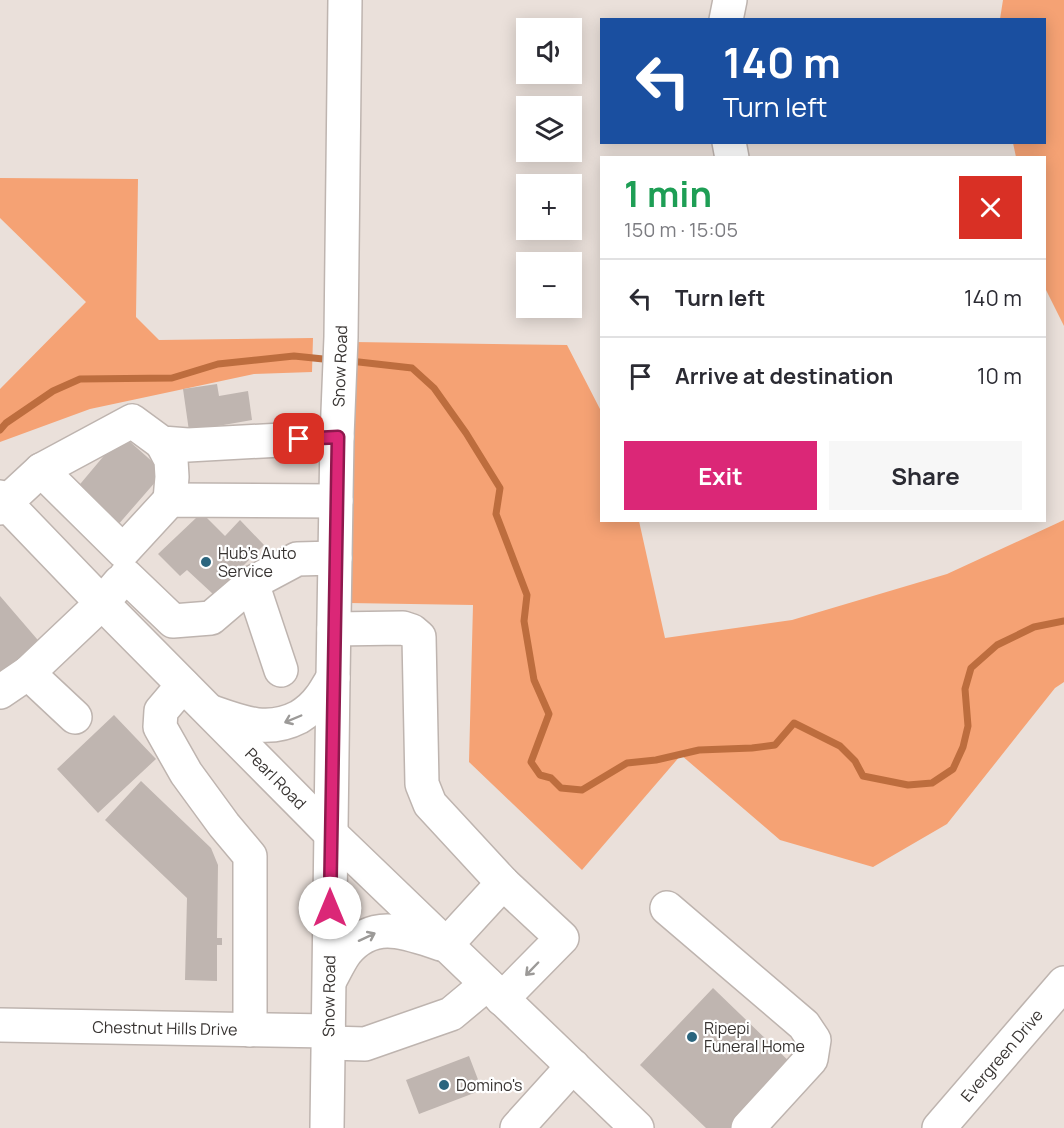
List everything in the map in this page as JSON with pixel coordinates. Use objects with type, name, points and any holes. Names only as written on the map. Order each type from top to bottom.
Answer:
[{"type":"main road","name":"Snow Road","points":[[327,1128],[345,0]]},
{"type":"main road","points":[[726,18],[730,0]]},
{"type":"main road","points":[[0,692],[28,673],[102,603],[124,563],[170,500],[171,460],[162,443],[132,421],[41,470],[2,502]]},
{"type":"main road","points":[[162,443],[188,446],[338,437]]},
{"type":"main road","points":[[41,470],[173,621],[211,618],[252,583],[297,559],[335,558]]},
{"type":"main road","points":[[170,500],[336,501]]},
{"type":"main road","name":"Pearl Road","points":[[2,502],[331,834],[637,1128]]},
{"type":"main road","points":[[252,583],[281,670]]},
{"type":"main road","points":[[330,980],[346,952],[362,937],[380,931],[399,931],[446,945],[503,883],[430,804],[422,784],[418,637],[412,631],[403,628],[334,629]]},
{"type":"main road","points":[[28,673],[75,717]]},
{"type":"main road","points":[[209,711],[261,726],[290,721],[304,714],[319,700],[333,678]]},
{"type":"main road","points":[[183,685],[161,711],[160,728],[186,773],[250,856],[250,1029]]},
{"type":"main road","name":"Chestnut Hills Drive","points":[[0,1025],[250,1029],[329,1037],[365,1044],[451,1014],[495,992],[562,938],[503,883]]},
{"type":"main road","points":[[667,908],[804,1025],[812,1035],[814,1041],[812,1059],[751,1127]]},
{"type":"main road","name":"Evergreen Drive","points":[[939,1128],[1064,983]]},
{"type":"main road","points":[[517,1128],[573,1066]]},
{"type":"shaded area","points":[[1003,0],[1064,0],[1064,326],[1046,290],[1046,156],[1016,156],[1013,144],[1046,144],[1046,18],[1000,18]]},
{"type":"shaded area","points":[[0,178],[138,179],[136,317],[159,340],[313,338],[312,372],[254,374],[90,409],[0,442],[0,389],[86,302],[0,218]]},
{"type":"shaded area","points":[[354,342],[567,345],[600,409],[600,522],[639,522],[665,638],[792,620],[947,574],[1064,520],[1064,682],[1055,688],[947,824],[873,867],[780,840],[681,755],[582,870],[469,762],[473,605],[349,603]]},
{"type":"building","points":[[217,384],[219,396],[248,391],[252,420],[189,431],[183,389]]},
{"type":"building","points":[[118,439],[128,440],[164,472],[117,526],[76,489]]},
{"type":"building","name":"Hub's Auto Service","points":[[196,518],[207,518],[225,536],[240,520],[264,545],[214,595],[187,570],[180,576],[158,554]]},
{"type":"building","points":[[0,596],[43,646],[0,683]]},
{"type":"building","points":[[114,715],[156,759],[98,813],[57,769]]},
{"type":"building","points":[[141,781],[211,848],[218,865],[217,938],[222,938],[222,945],[217,945],[217,981],[185,980],[187,898],[105,820]]},
{"type":"building","points":[[713,988],[796,1068],[739,1128],[706,1128],[640,1065]]},
{"type":"building","name":"Domino's","points":[[469,1056],[482,1090],[419,1114],[406,1080]]},
{"type":"waterway","points":[[0,430],[6,423],[53,391],[80,379],[172,378],[218,364],[294,356],[333,360]]},
{"type":"waterway","points":[[350,361],[412,368],[434,388],[466,433],[500,488],[496,514],[527,595],[524,621],[534,680],[549,714],[531,762],[540,775],[551,778],[561,788],[582,790],[627,763],[656,760],[699,750],[775,745],[794,723],[840,746],[855,761],[863,776],[908,785],[932,783],[953,769],[963,747],[968,726],[965,689],[971,668],[997,645],[1034,627],[1064,621]]},
{"type":"place","name":"Hub's Auto Service","points":[[206,562]]},
{"type":"place","name":"Ripepi Funeral Home","points":[[692,1037]]},
{"type":"place","name":"Domino's","points":[[444,1085]]},
{"type":"route","points":[[299,439],[338,437],[330,908]]}]
